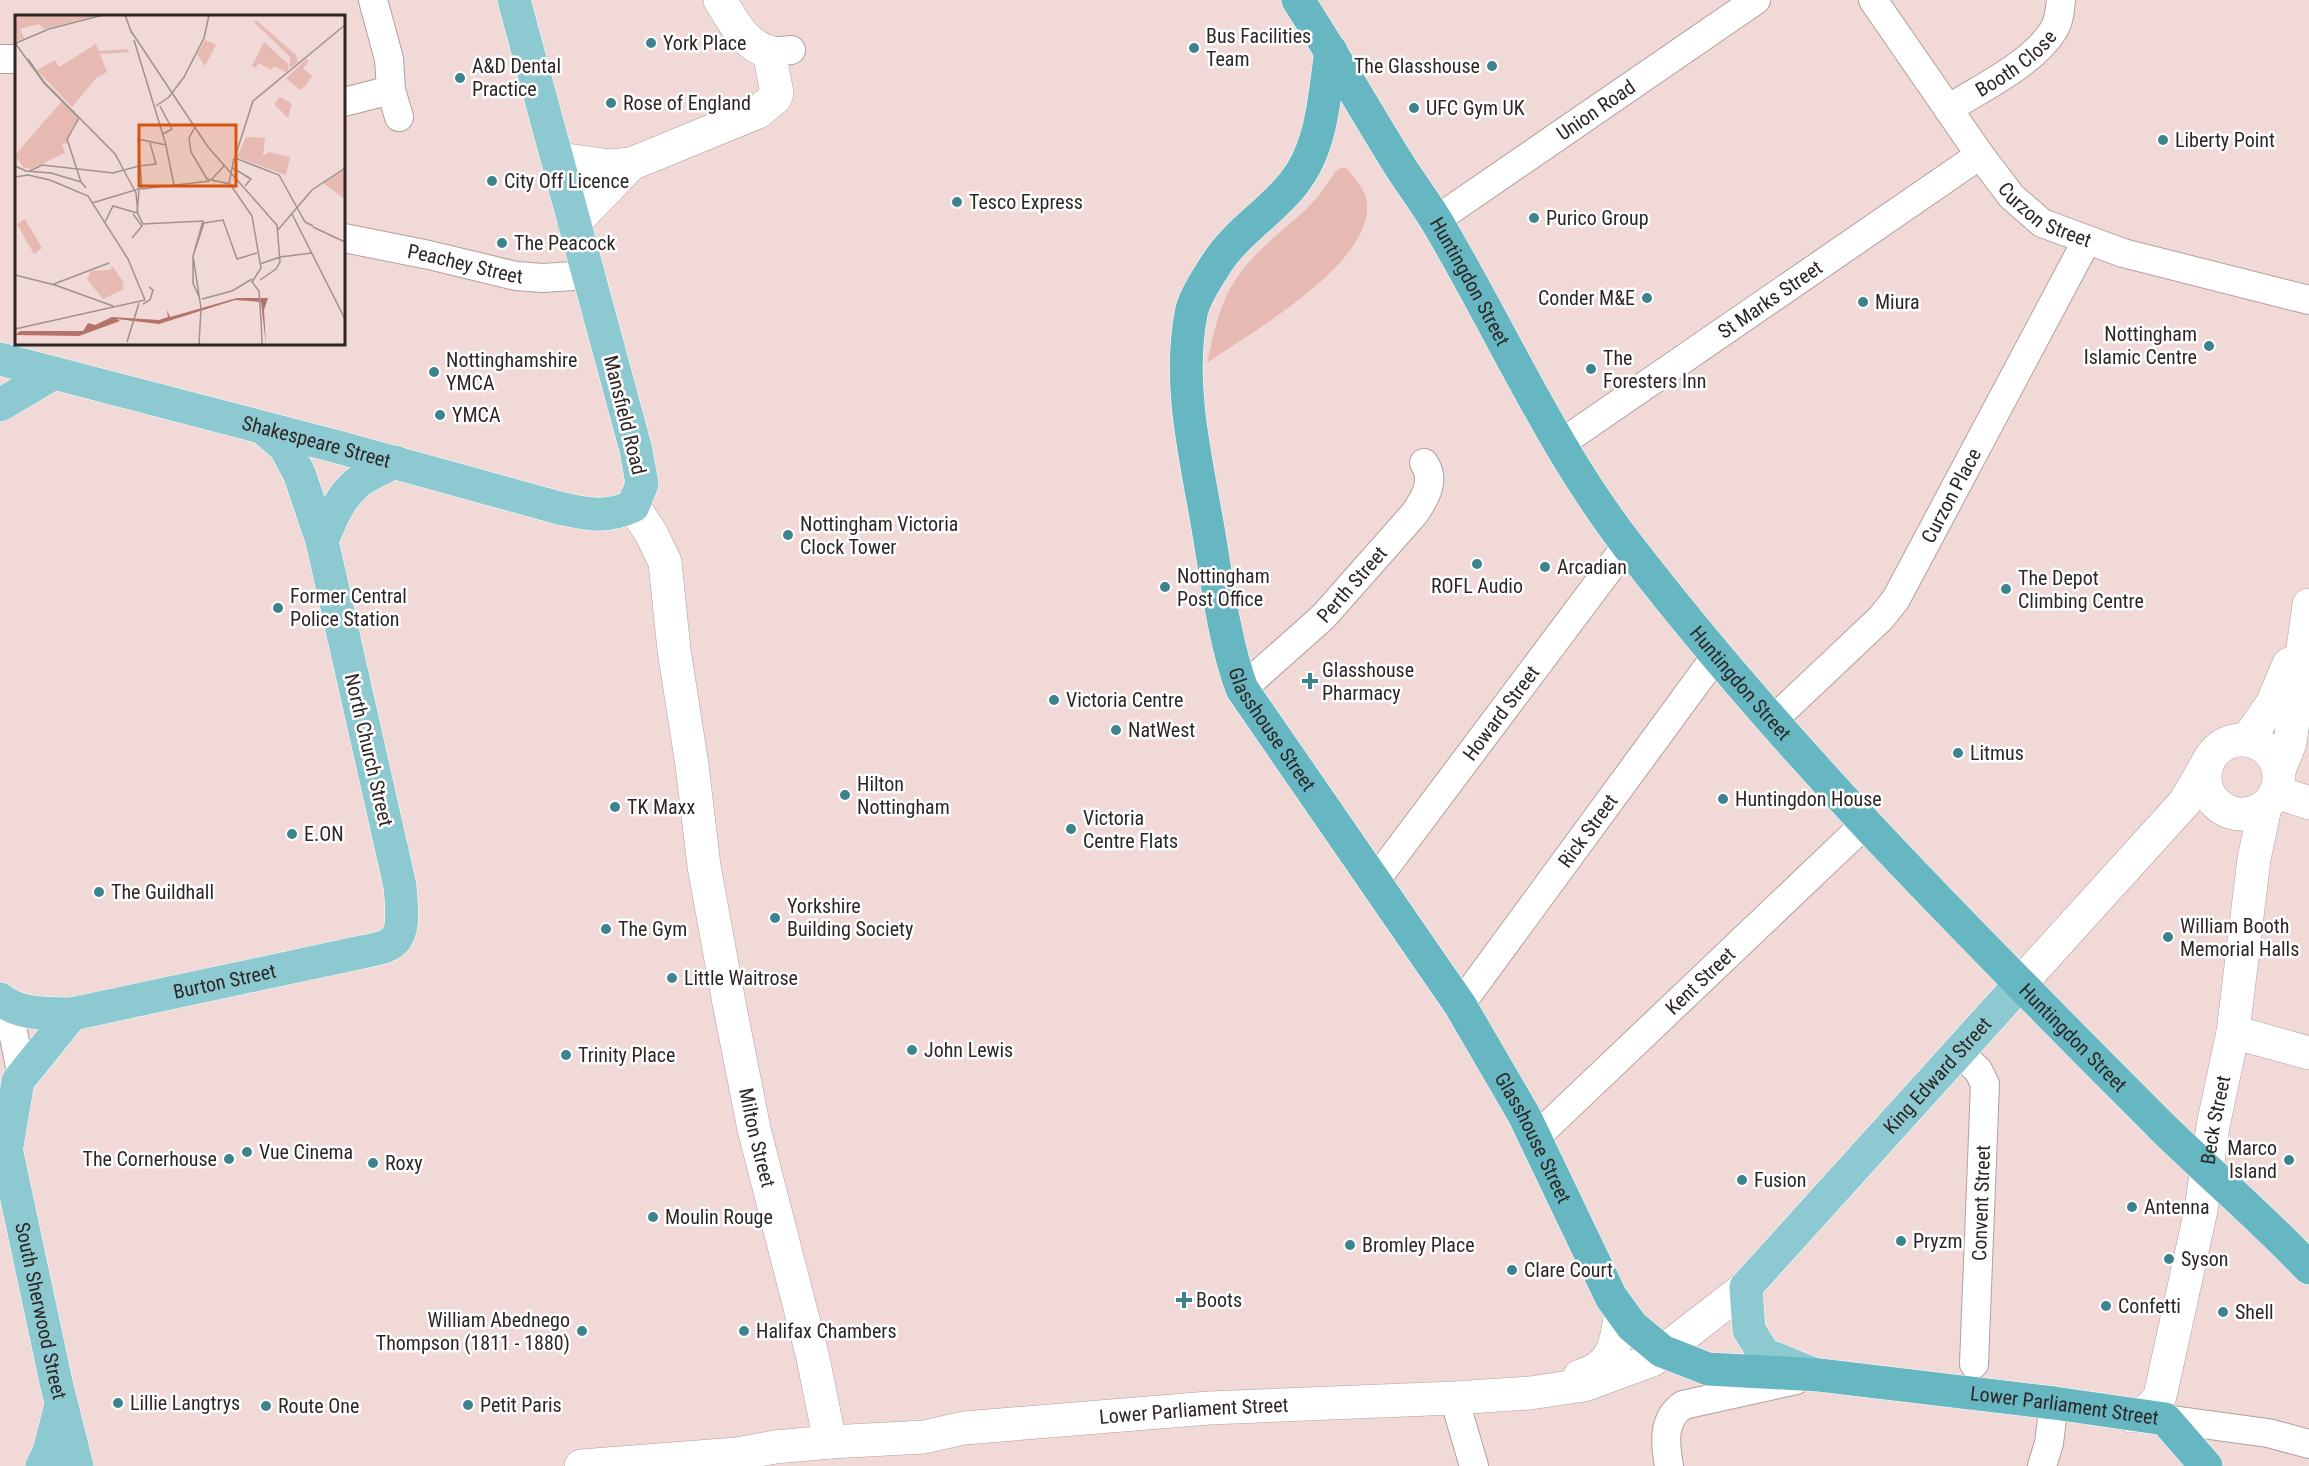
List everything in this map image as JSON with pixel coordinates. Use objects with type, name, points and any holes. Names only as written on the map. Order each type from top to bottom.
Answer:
[{"type":"highway","name":"Huntingdon Street","points":[[1298,0],[1436,220],[1560,444],[1627,545],[1716,656],[1865,824],[2020,984],[2206,1170],[2286,1243],[2309,1268]]},
{"type":"highway","name":"Glasshouse Street","points":[[1331,51],[1316,142],[1308,162],[1293,184],[1238,235],[1213,268],[1191,310],[1188,327],[1186,391],[1189,413],[1214,567],[1234,664],[1242,689],[1460,1005],[1524,1115],[1593,1263],[1620,1312],[1632,1326],[1662,1351]]},
{"type":"highway","name":"Lower Parliament Street","points":[[1662,1351],[1708,1369],[1819,1375],[2054,1403],[2165,1419]]},
{"type":"highway","points":[[2165,1419],[2206,1466]]},
{"type":"main road","name":"Mansfield Road","points":[[514,0],[640,470],[642,484],[633,506]]},
{"type":"main road","name":"Shakespeare Street","points":[[0,359],[395,462],[559,508],[594,515],[617,513],[633,506]]},
{"type":"main road","points":[[0,405],[26,387],[54,373]]},
{"type":"main road","name":"North Church Street","points":[[263,428],[285,447],[299,473],[322,541],[400,886],[401,918],[396,939],[388,945],[377,948]]},
{"type":"main road","points":[[322,541],[346,493],[358,481],[395,462]]},
{"type":"main road","name":"Burton Street","points":[[1,999],[30,1013],[72,1014],[377,948]]},
{"type":"main road","name":"King Edward Street","points":[[1746,1287],[2020,984]]},
{"type":"main road","points":[[3,1136],[18,1080],[72,1014]]},
{"type":"main road","name":"South Sherwood Street","points":[[3,1136],[77,1466]]},
{"type":"main road","points":[[1746,1287],[1749,1330],[1764,1354],[1819,1375]]},
{"type":"main road","points":[[42,1466],[49,1452],[61,1402]]},
{"type":"street","points":[[374,0],[389,59],[391,90],[399,117]]},
{"type":"street","points":[[558,159],[610,166],[631,164],[758,112],[775,98],[783,54],[756,48],[745,39],[720,0]]},
{"type":"street","name":"Union Road","points":[[1436,220],[1756,0]]},
{"type":"street","name":"Curzon Street","points":[[1873,0],[1980,155],[2012,197],[2042,223],[2123,253],[2309,300]]},
{"type":"street","name":"Booth Close","points":[[1948,109],[2024,61],[2036,50],[2053,31],[2059,16],[2061,0]]},
{"type":"street","points":[[0,59],[15,60]]},
{"type":"street","points":[[345,102],[391,90]]},
{"type":"street","name":"St Marks Street","points":[[1560,444],[1980,155]]},
{"type":"street","points":[[574,223],[631,164]]},
{"type":"street","name":"Peachey Street","points":[[345,238],[516,276],[543,278],[588,275]]},
{"type":"street","name":"Curzon Place","points":[[1773,720],[1881,618],[1896,599],[2088,240]]},
{"type":"street","name":"Perth Street","points":[[1242,689],[1323,617],[1415,513],[1426,496],[1429,482],[1429,470],[1424,463]]},
{"type":"street","name":"Milton Street","points":[[633,506],[651,533],[664,562],[704,866],[754,1129],[813,1358],[845,1441]]},
{"type":"street","name":"Howard Street","points":[[1375,881],[1627,545]]},
{"type":"street","points":[[2247,740],[2272,704],[2307,614]]},
{"type":"street","name":"Beck Street","points":[[2132,1416],[2142,1414],[2153,1407],[2160,1396],[2201,1210],[2213,1126],[2233,1032],[2254,859],[2273,789],[2290,743],[2307,614]]},
{"type":"street","name":"Rick Street","points":[[1460,1005],[1716,656]]},
{"type":"street","points":[[2247,740],[2258,743],[2274,759],[2273,789],[2254,813],[2229,812],[2218,806],[2210,796],[2205,773],[2208,762],[2224,745],[2247,740]]},
{"type":"street","name":"King Edward Street","points":[[2020,984],[2185,802],[2208,762]]},
{"type":"street","points":[[2273,789],[2309,803]]},
{"type":"street","name":"Kent Street","points":[[1535,1138],[1865,824]]},
{"type":"street","points":[[1,999],[10,1017],[22,1077]]},
{"type":"street","points":[[2233,1032],[2309,1053]]},
{"type":"street","name":"Convent Street","points":[[1958,1052],[1978,1070],[1985,1084],[1974,1364]]},
{"type":"street","name":"Lower Parliament Street","points":[[581,1466],[737,1454],[774,1447],[924,1437],[973,1427],[1209,1408],[1530,1393],[1584,1385],[1642,1365],[1746,1287]]},
{"type":"street","name":"Lower Parliament Street","points":[[1530,1393],[1589,1373],[1604,1364],[1616,1342],[1620,1312]]},
{"type":"street","name":"Lower Parliament Street","points":[[1669,1466],[1666,1447],[1667,1430],[1674,1411],[1686,1404],[1819,1375]]},
{"type":"street","points":[[1454,1398],[1474,1466]]},
{"type":"street","points":[[2042,1466],[2049,1443],[2054,1403]]},
{"type":"street","name":"Lower Parliament Street","points":[[2165,1419],[2268,1433],[2309,1444]]},
{"type":"shaded area","points":[[1346,168],[1356,179],[1367,203],[1363,226],[1350,250],[1306,294],[1207,363],[1219,314],[1238,276],[1263,248],[1311,204],[1336,171]]},
{"type":"place","name":"York Place","points":[[651,43]]},
{"type":"place","name":"Bus Facilities Team","points":[[1194,48]]},
{"type":"place","name":"The Glasshouse","points":[[1492,66]]},
{"type":"place","name":"A&D Dental Practice","points":[[460,78]]},
{"type":"place","name":"Rose of England","points":[[611,103]]},
{"type":"place","name":"UFC Gym UK","points":[[1414,108]]},
{"type":"place","name":"Liberty Point","points":[[2163,140]]},
{"type":"place","name":"City Off Licence","points":[[492,181]]},
{"type":"place","name":"Tesco Express","points":[[957,202]]},
{"type":"place","name":"Purico Group","points":[[1534,218]]},
{"type":"place","name":"The Peacock","points":[[502,243]]},
{"type":"place","name":"Conder M&E","points":[[1647,298]]},
{"type":"place","name":"Miura","points":[[1863,302]]},
{"type":"place","name":"Nottingham Islamic Centre","points":[[2209,346]]},
{"type":"place","name":"The Foresters Inn","points":[[1591,369]]},
{"type":"place","name":"Nottinghamshire YMCA","points":[[434,372]]},
{"type":"place","name":"YMCA","points":[[440,415]]},
{"type":"place","name":"Nottingham Victoria Clock Tower","points":[[788,535]]},
{"type":"place","name":"ROFL Audio","points":[[1477,564]]},
{"type":"place","name":"Arcadian","points":[[1545,567]]},
{"type":"place","name":"Nottingham Post Office","points":[[1165,587]]},
{"type":"place","name":"The Depot Climbing Centre","points":[[2006,589]]},
{"type":"place","name":"Former Central Police Station","points":[[278,608]]},
{"type":"place","name":"Glasshouse Pharmacy","points":[[1310,681]]},
{"type":"place","name":"Victoria Centre","points":[[1054,700]]},
{"type":"place","name":"NatWest","points":[[1116,730]]},
{"type":"place","name":"Litmus","points":[[1958,753]]},
{"type":"place","name":"Hilton Nottingham","points":[[845,795]]},
{"type":"place","name":"Huntingdon House","points":[[1723,799]]},
{"type":"place","name":"TK Maxx","points":[[615,807]]},
{"type":"place","name":"Victoria Centre Flats","points":[[1071,829]]},
{"type":"place","name":"E.ON","points":[[292,834]]},
{"type":"place","name":"The Guildhall","points":[[99,892]]},
{"type":"place","name":"Yorkshire Building Society","points":[[775,918]]},
{"type":"place","name":"The Gym","points":[[606,929]]},
{"type":"place","name":"William Booth Memorial Halls","points":[[2168,937]]},
{"type":"place","name":"Little Waitrose","points":[[672,978]]},
{"type":"place","name":"John Lewis","points":[[912,1050]]},
{"type":"place","name":"Trinity Place","points":[[566,1055]]},
{"type":"place","name":"Vue Cinema","points":[[247,1152]]},
{"type":"place","name":"The Cornerhouse","points":[[229,1159]]},
{"type":"place","name":"Marco Island","points":[[2289,1160]]},
{"type":"place","name":"Roxy","points":[[373,1163]]},
{"type":"place","name":"Fusion","points":[[1742,1180]]},
{"type":"place","name":"Antenna","points":[[2132,1207]]},
{"type":"place","name":"Moulin Rouge","points":[[653,1217]]},
{"type":"place","name":"Pryzm","points":[[1901,1241]]},
{"type":"place","name":"Bromley Place","points":[[1350,1245]]},
{"type":"place","name":"Syson","points":[[2169,1259]]},
{"type":"place","name":"Clare Court","points":[[1512,1270]]},
{"type":"place","name":"Boots","points":[[1184,1300]]},
{"type":"place","name":"Confetti","points":[[2106,1306]]},
{"type":"place","name":"Shell","points":[[2223,1312]]},
{"type":"place","name":"William Abednego Thompson (1811 - 1880)","points":[[582,1331]]},
{"type":"place","name":"Halifax Chambers","points":[[744,1331]]},
{"type":"place","name":"Lillie Langtrys","points":[[118,1403]]},
{"type":"place","name":"Petit Paris","points":[[468,1405]]},
{"type":"place","name":"Route One","points":[[266,1406]]}]
